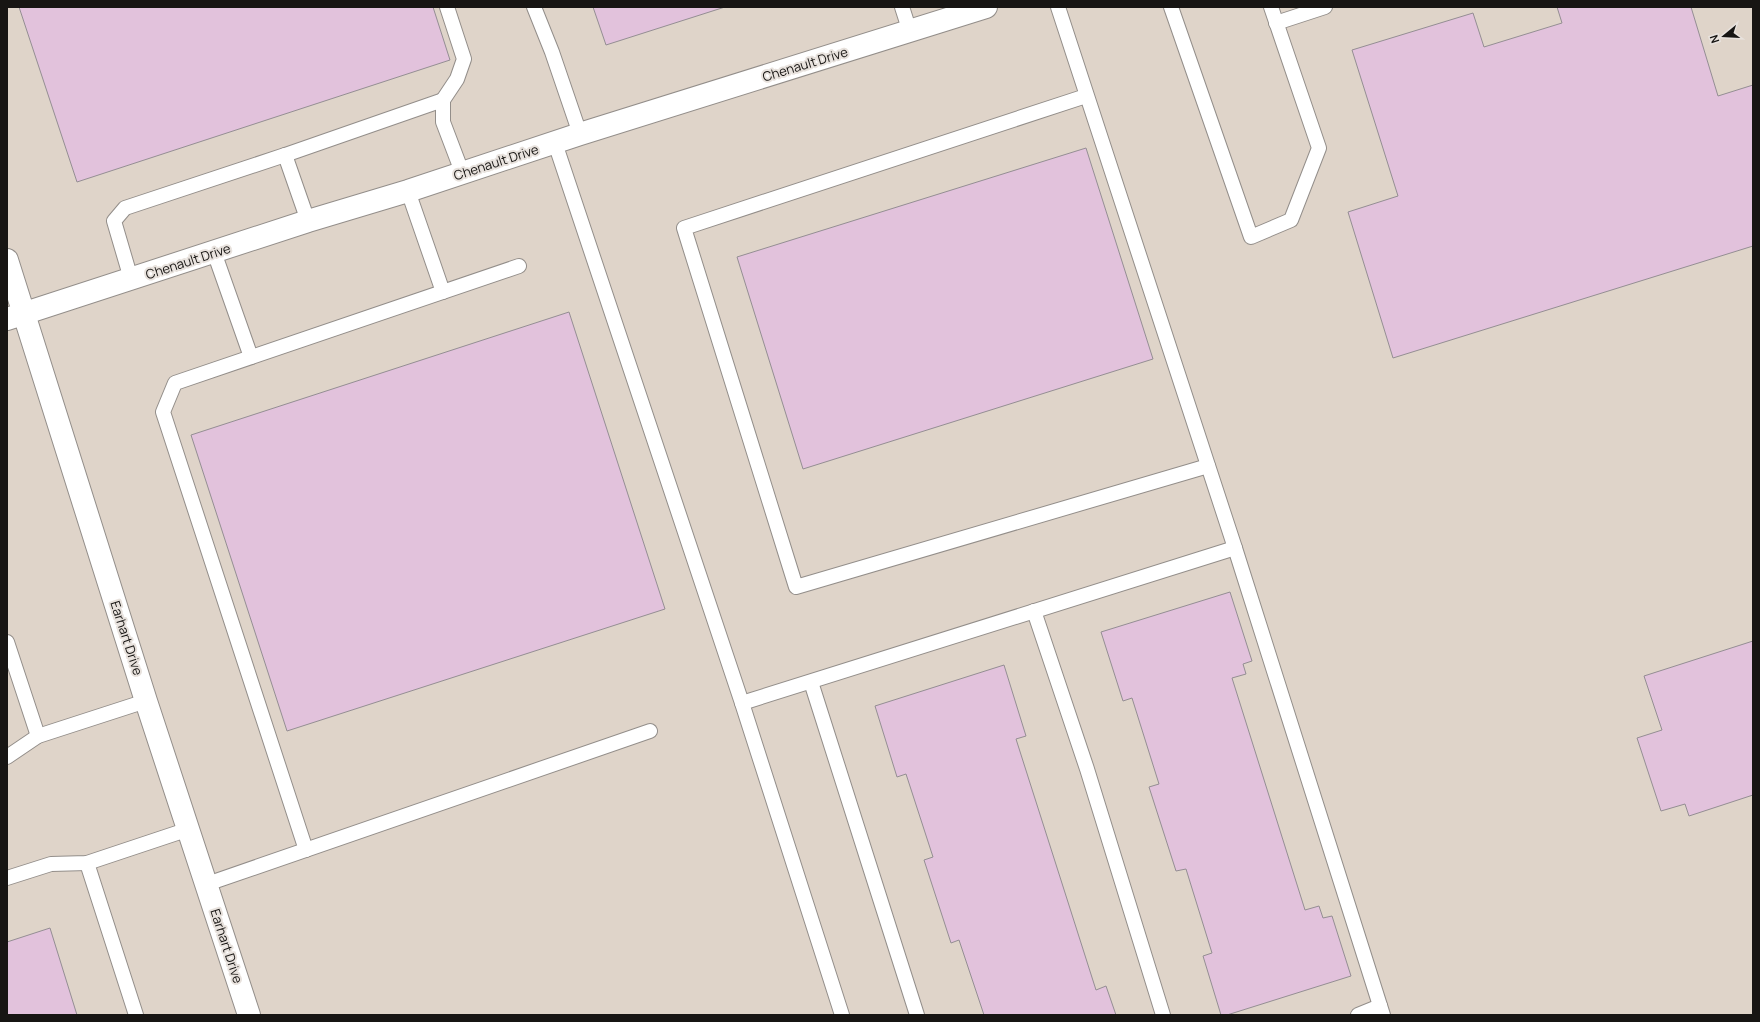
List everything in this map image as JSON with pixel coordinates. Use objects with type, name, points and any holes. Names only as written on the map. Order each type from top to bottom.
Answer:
[{"type":"street","name":"Chenault Drive","points":[[15,316],[308,221],[408,191],[580,134],[986,7]]},
{"type":"street","name":"Earhart Drive","points":[[7,260],[15,316],[146,700],[249,1015]]},
{"type":"lane","points":[[447,7],[464,59],[457,79],[443,100],[443,122],[462,172]]},
{"type":"lane","points":[[534,7],[552,52],[580,134]]},
{"type":"lane","points":[[902,7],[910,32]]},
{"type":"lane","points":[[1058,7],[1235,548],[1382,1010],[1358,1015]]},
{"type":"lane","points":[[1171,7],[1251,238],[1291,220],[1319,148],[1271,7]]},
{"type":"lane","points":[[1276,23],[1325,7]]},
{"type":"lane","points":[[1086,96],[684,228],[796,587],[1208,466]]},
{"type":"lane","points":[[131,279],[114,221],[124,208],[285,155],[443,100]]},
{"type":"lane","points":[[555,143],[742,704],[842,1015]]},
{"type":"lane","points":[[285,155],[308,221]]},
{"type":"lane","points":[[408,191],[444,292]]},
{"type":"lane","points":[[214,252],[251,357]]},
{"type":"lane","points":[[306,850],[163,412],[175,383],[519,266]]},
{"type":"lane","points":[[742,704],[1235,548]]},
{"type":"lane","points":[[1034,611],[1087,769],[1163,1015]]},
{"type":"lane","points":[[7,642],[38,736]]},
{"type":"lane","points":[[811,682],[918,1015]]},
{"type":"lane","points":[[7,757],[38,736],[146,700]]},
{"type":"lane","points":[[207,884],[650,731]]},
{"type":"lane","points":[[7,878],[51,864],[87,863],[189,829]]},
{"type":"lane","points":[[87,863],[136,1015]]},
{"type":"shaded area","points":[[7,7],[1753,7],[1753,1015],[7,1015]]},
{"type":"building","points":[[19,7],[433,7],[450,60],[77,182]]},
{"type":"building","points":[[593,7],[725,7],[606,45]]},
{"type":"building","points":[[1557,7],[1691,7],[1718,96],[1753,85],[1753,246],[1393,358],[1348,212],[1398,196],[1352,50],[1473,13],[1484,47],[1562,23]]},
{"type":"building","points":[[1086,148],[1153,359],[803,469],[737,257]]},
{"type":"building","points":[[569,312],[665,609],[287,731],[191,435]]},
{"type":"building","points":[[1230,592],[1252,661],[1243,664],[1246,674],[1232,678],[1305,910],[1319,906],[1323,918],[1332,916],[1351,976],[1227,1015],[1221,1015],[1203,956],[1212,953],[1186,869],[1176,871],[1149,787],[1159,784],[1132,698],[1123,701],[1101,632]]},
{"type":"building","points":[[1753,641],[1753,795],[1689,816],[1685,804],[1661,811],[1637,738],[1662,730],[1644,676]]},
{"type":"building","points":[[1004,665],[1026,736],[1016,739],[1096,990],[1106,986],[1116,1015],[984,1015],[959,940],[951,943],[924,860],[933,857],[906,774],[897,777],[875,706]]},
{"type":"building","points":[[50,928],[77,1015],[7,1015],[7,942]]}]
